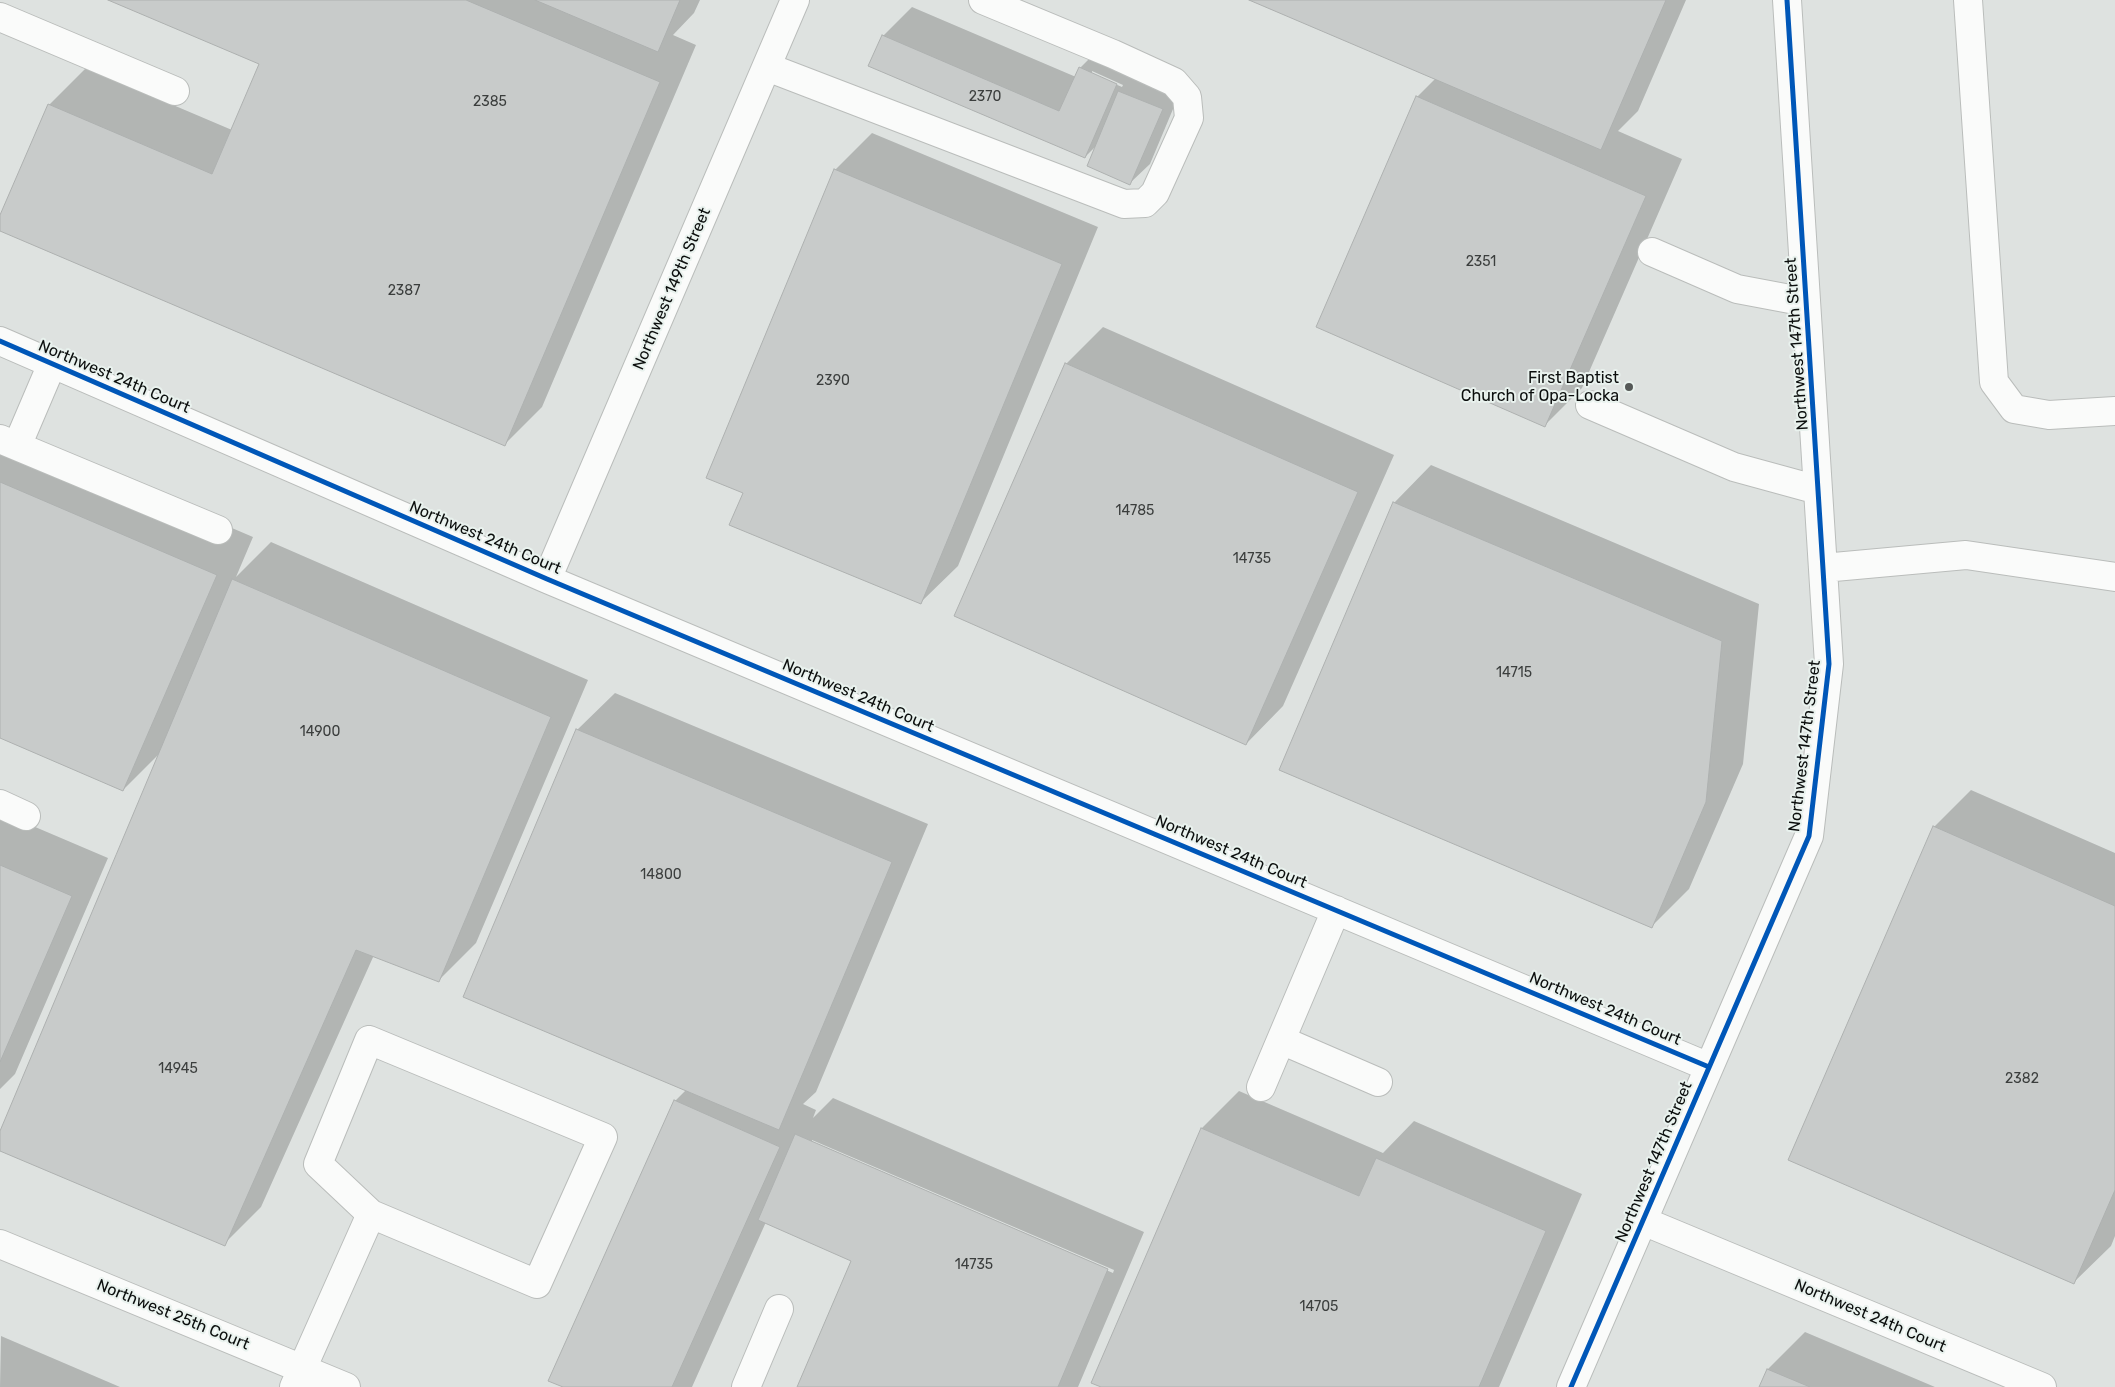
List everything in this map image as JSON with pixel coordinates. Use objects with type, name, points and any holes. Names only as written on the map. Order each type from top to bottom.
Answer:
[{"type":"street","name":"Northwest 149th Street","points":[[547,579],[795,0]]},
{"type":"street","points":[[767,67],[1124,204],[1145,203],[1154,193],[1189,118],[1187,97],[1174,82],[1113,54],[983,0]]},
{"type":"street","name":"Northwest 147th Street","points":[[1571,1387],[1809,836],[1829,664],[1787,0]]},
{"type":"street","points":[[1968,0],[1994,382],[2014,409],[2049,415],[2115,411]]},
{"type":"street","points":[[0,17],[175,91]]},
{"type":"street","points":[[1652,252],[1737,289],[1806,302]]},
{"type":"street","name":"Northwest 24th Court","points":[[0,341],[547,579],[1709,1066]]},
{"type":"street","points":[[52,364],[8,442],[218,530]]},
{"type":"street","points":[[1590,405],[1734,467],[1818,490]]},
{"type":"street","points":[[1823,568],[1966,555],[2115,577]]},
{"type":"street","points":[[0,804],[26,816]]},
{"type":"street","points":[[1260,1087],[1336,910]]},
{"type":"street","points":[[369,1040],[603,1137],[537,1284],[372,1214],[318,1164],[369,1040]]},
{"type":"street","points":[[1281,1040],[1378,1082]]},
{"type":"street","points":[[299,1378],[372,1214]]},
{"type":"street","name":"Northwest 24th Court","points":[[1643,1221],[2042,1387]]},
{"type":"street","name":"Northwest 25th Court","points":[[0,1244],[299,1378],[346,1387]]},
{"type":"street","points":[[746,1387],[779,1310]]},
{"type":"building","points":[[108,0],[466,0],[660,82],[505,446],[0,231],[0,215],[48,104],[212,174],[259,64]]},
{"type":"building","points":[[535,0],[680,0],[658,52]]},
{"type":"building","points":[[1249,0],[1666,0],[1601,150]]},
{"type":"building","points":[[882,35],[1059,111],[1079,67],[1117,84],[1085,158],[868,66]]},
{"type":"building","points":[[1118,91],[1163,109],[1130,185],[1087,166]]},
{"type":"building","points":[[1416,96],[1646,196],[1545,427],[1316,327]]},
{"type":"building","points":[[834,169],[1062,264],[921,604],[729,525],[743,493],[706,478]]},
{"type":"building","points":[[1065,363],[1358,492],[1246,745],[954,616]]},
{"type":"building","points":[[0,482],[217,575],[123,791],[0,738]]},
{"type":"building","points":[[1393,502],[1722,641],[1706,802],[1652,928],[1279,770]]},
{"type":"building","points":[[232,579],[551,717],[439,982],[356,950],[225,1246],[0,1151],[0,1131]]},
{"type":"building","points":[[576,729],[892,862],[779,1130],[463,997]]},
{"type":"building","points":[[1933,826],[2115,906],[2115,1190],[2074,1284],[1788,1160]]},
{"type":"building","points":[[0,865],[72,896],[0,1062]]},
{"type":"building","points":[[674,1100],[780,1147],[672,1387],[563,1387],[548,1381]]},
{"type":"building","points":[[1201,1128],[1359,1196],[1376,1158],[1546,1231],[1479,1387],[1101,1387],[1091,1383]]},
{"type":"building","points":[[795,1134],[1108,1269],[1058,1387],[797,1387],[851,1261],[758,1220]]},
{"type":"building","points":[[1767,1369],[1810,1387],[1759,1387]]},
{"type":"cycle path","points":[[1571,1387],[1809,836],[1829,664],[1787,0]]},
{"type":"cycle path","points":[[0,341],[547,579],[1709,1067]]},
{"type":"place","name":"First Baptist Church of Opa-Locka","points":[[1629,387]]}]
